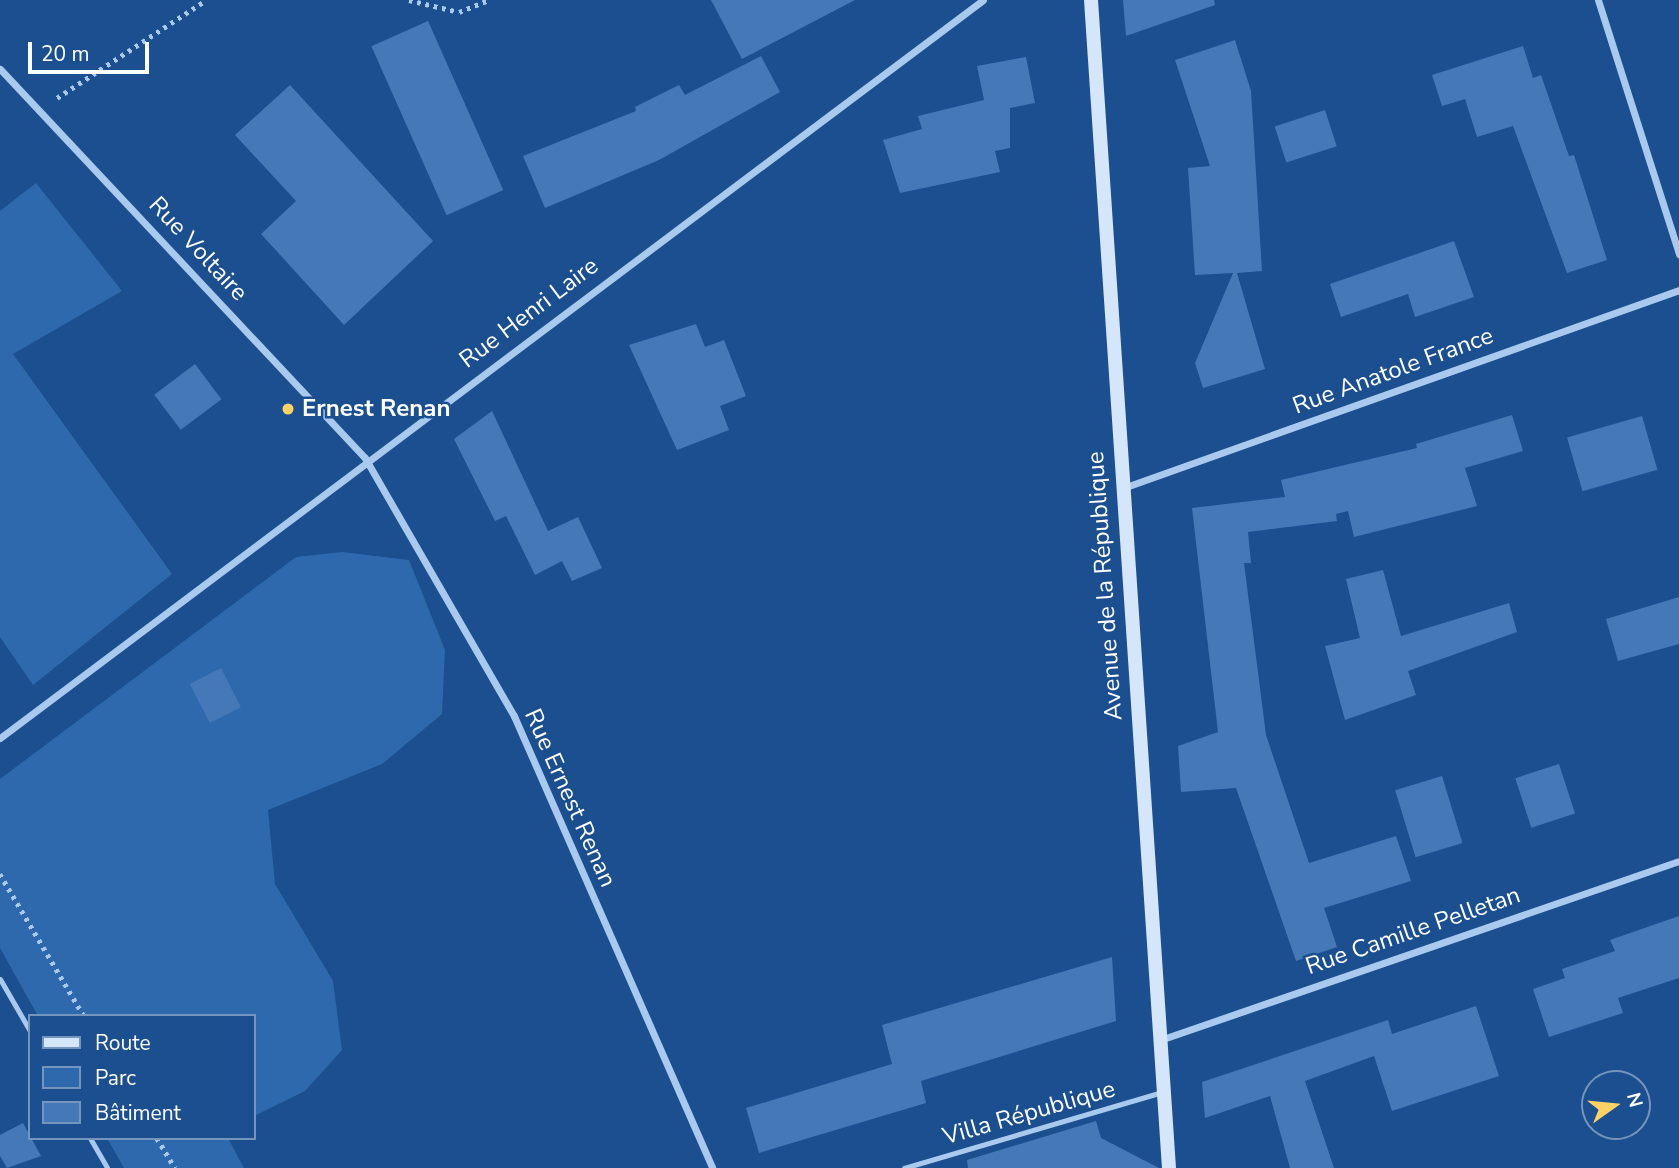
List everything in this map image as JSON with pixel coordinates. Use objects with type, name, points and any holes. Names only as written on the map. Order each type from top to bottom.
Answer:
[{"type":"main road","name":"Avenue de la République","points":[[1091,0],[1121,489],[1169,1168]]},
{"type":"street","name":"Rue Henri Laire","points":[[0,738],[365,458],[983,0]]},
{"type":"street","points":[[1598,0],[1679,254]]},
{"type":"street","name":"Rue Voltaire","points":[[0,69],[44,111],[365,458]]},
{"type":"street","name":"Rue Anatole France","points":[[1121,489],[1679,290]]},
{"type":"street","name":"Rue Ernest Renan","points":[[365,458],[514,716],[712,1168]]},
{"type":"street","name":"Rue Camille Pelletan","points":[[1159,1041],[1679,861]]},
{"type":"lane","points":[[0,979],[28,1028]]},
{"type":"lane","name":"Villa République","points":[[904,1168],[1163,1091]]},
{"type":"lane","points":[[91,1140],[107,1168]]},
{"type":"path","points":[[44,111],[64,90],[206,0]]},
{"type":"path","points":[[409,0],[459,12],[488,0]]},
{"type":"path","points":[[0,874],[84,1014]]},
{"type":"path","points":[[159,1140],[175,1168]]},
{"type":"green space","points":[[36,183],[122,291],[13,354],[172,574],[33,685],[0,637],[0,211]]},
{"type":"green space","points":[[342,552],[409,560],[445,650],[442,714],[382,764],[268,810],[275,884],[333,981],[342,1050],[305,1091],[256,1115],[256,1014],[37,1014],[0,948],[0,779],[296,557]]},
{"type":"green space","points":[[108,1140],[229,1140],[244,1168],[124,1168]]},
{"type":"building","points":[[711,0],[855,0],[742,59]]},
{"type":"building","points":[[1123,0],[1214,0],[1215,5],[1126,36]]},
{"type":"building","points":[[428,21],[503,190],[447,215],[371,46]]},
{"type":"building","points":[[1235,40],[1251,91],[1262,271],[1237,273],[1265,369],[1203,388],[1195,363],[1233,273],[1195,275],[1188,168],[1210,166],[1175,60]]},
{"type":"building","points":[[1523,46],[1533,78],[1541,75],[1569,156],[1574,155],[1607,260],[1567,273],[1513,126],[1477,137],[1465,99],[1442,106],[1432,75]]},
{"type":"building","points":[[761,56],[780,92],[659,160],[545,208],[523,156],[636,111],[635,107],[679,85],[685,95]]},
{"type":"building","points":[[1026,57],[1035,103],[1010,108],[1010,148],[995,151],[1000,172],[900,193],[883,140],[922,129],[918,116],[984,100],[977,66]]},
{"type":"building","points":[[290,85],[433,241],[344,325],[261,234],[296,201],[235,135]]},
{"type":"building","points":[[1325,110],[1337,146],[1286,163],[1275,126]]},
{"type":"building","points":[[1454,241],[1474,297],[1415,317],[1408,294],[1341,317],[1330,284]]},
{"type":"building","points":[[696,324],[705,347],[724,340],[746,396],[720,406],[729,430],[677,450],[629,345]]},
{"type":"building","points":[[195,364],[221,399],[181,430],[154,395]]},
{"type":"building","points":[[492,411],[548,531],[578,517],[602,568],[572,581],[562,561],[535,575],[506,516],[495,521],[454,439]]},
{"type":"building","points":[[1512,415],[1523,451],[1465,468],[1477,506],[1354,537],[1348,511],[1336,514],[1337,521],[1248,532],[1251,563],[1244,563],[1266,735],[1309,863],[1396,836],[1411,881],[1324,908],[1337,947],[1296,961],[1236,788],[1181,792],[1178,746],[1218,732],[1192,508],[1285,497],[1281,480],[1417,448],[1416,444]]},
{"type":"building","points":[[1642,416],[1657,470],[1582,491],[1567,437]]},
{"type":"building","points":[[1383,570],[1401,636],[1509,603],[1517,632],[1408,671],[1416,695],[1345,720],[1325,646],[1360,638],[1346,579]]},
{"type":"building","points":[[1679,597],[1679,644],[1618,661],[1606,619]]},
{"type":"building","points":[[221,668],[241,707],[210,723],[190,684]]},
{"type":"building","points":[[1559,764],[1575,813],[1531,828],[1515,778]]},
{"type":"building","points":[[1442,776],[1462,843],[1416,857],[1395,790]]},
{"type":"building","points":[[1679,916],[1679,978],[1618,998],[1623,1013],[1549,1037],[1533,989],[1565,978],[1562,969],[1615,951],[1610,940]]},
{"type":"building","points":[[1112,957],[1116,1021],[921,1081],[926,1103],[759,1153],[746,1108],[892,1064],[882,1025]]},
{"type":"building","points":[[1476,1006],[1499,1076],[1392,1111],[1374,1056],[1305,1081],[1334,1168],[1290,1168],[1270,1096],[1205,1118],[1202,1082],[1388,1020],[1392,1034]]},
{"type":"building","points":[[1096,1121],[1101,1138],[1159,1168],[968,1168],[967,1160]]},
{"type":"building","points":[[23,1123],[28,1132],[28,1140],[32,1140],[41,1156],[7,1168],[0,1156],[0,1135]]},
{"type":"place","name":"Ernest Renan","points":[[288,409]]}]
